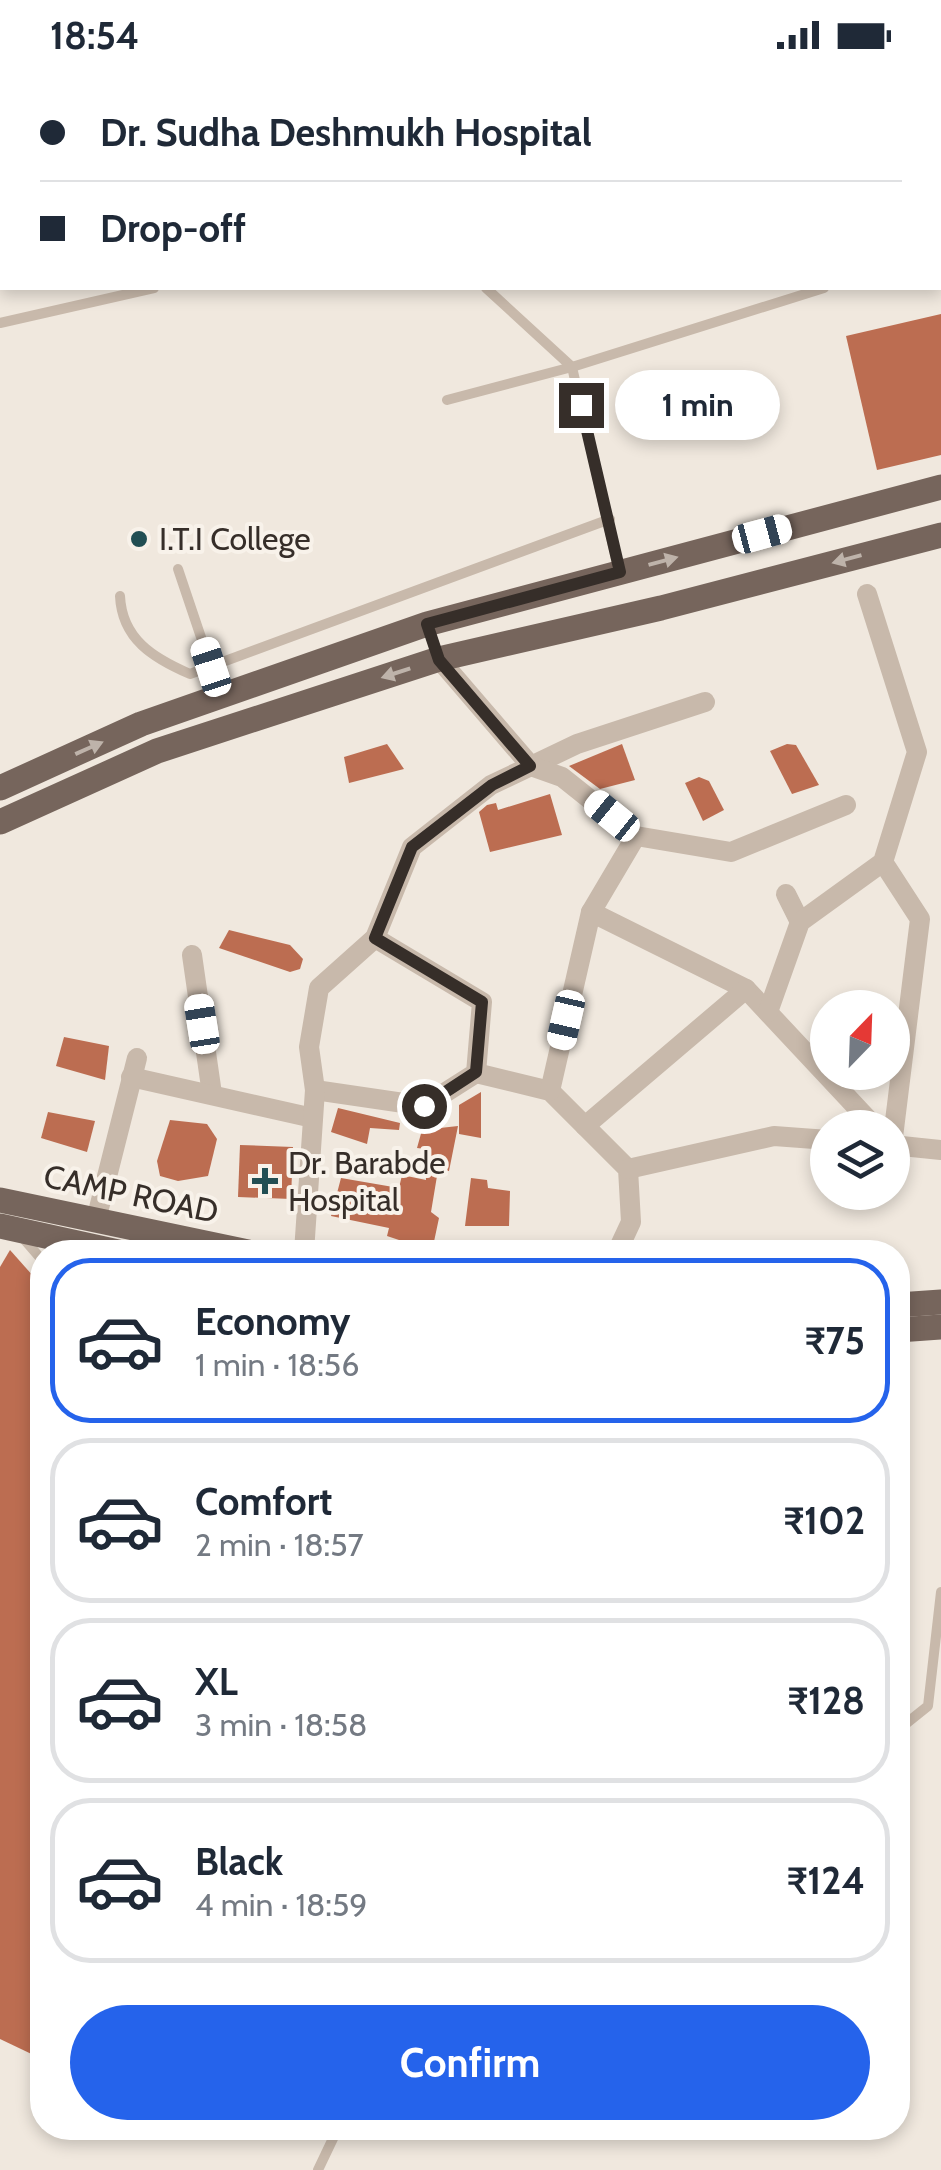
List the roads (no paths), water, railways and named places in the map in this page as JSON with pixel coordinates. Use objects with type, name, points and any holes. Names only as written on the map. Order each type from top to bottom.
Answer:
[{"type":"main road","points":[[0,788],[142,724],[427,624],[941,487]]},
{"type":"main road","points":[[0,822],[158,751],[439,660],[941,535]]},
{"type":"main road","points":[[522,599],[532,636]]},
{"type":"main road","points":[[427,624],[439,660]]},
{"type":"main road","name":"CAMP ROAD","points":[[8,1215],[96,1220],[191,1240]]},
{"type":"main road","name":"CAMP ROAD","points":[[8,1215],[82,1240]]},
{"type":"main road","points":[[910,1304],[941,1302]]},
{"type":"main road","points":[[910,1329],[941,1327]]},
{"type":"street","points":[[768,1012],[800,922],[883,862],[918,752],[867,594]]},
{"type":"street","points":[[439,660],[530,766],[562,777],[636,836],[731,852],[846,805]]},
{"type":"street","points":[[305,1240],[316,1090],[309,1047],[319,988],[375,938],[412,847],[492,785],[530,766],[576,744],[705,702]]},
{"type":"street","points":[[550,1092],[591,912],[636,836]]},
{"type":"street","points":[[883,862],[920,919],[896,1110]]},
{"type":"street","points":[[786,894],[800,922]]},
{"type":"street","points":[[591,912],[746,989],[859,1110]]},
{"type":"street","points":[[375,938],[482,1002],[476,1072]]},
{"type":"street","points":[[192,955],[212,1094]]},
{"type":"street","points":[[585,1126],[746,989]]},
{"type":"street","points":[[96,1220],[134,1067],[212,1094],[313,1118]]},
{"type":"street","points":[[316,1090],[424,1106],[476,1072],[550,1092],[628,1169],[631,1222],[623,1240]]},
{"type":"street","points":[[628,1169],[774,1136],[810,1139]]},
{"type":"street","points":[[910,1147],[941,1150]]},
{"type":"lane","points":[[0,323],[145,290]]},
{"type":"lane","points":[[488,290],[572,367],[620,572]]},
{"type":"lane","points":[[447,400],[572,367],[818,290]]},
{"type":"lane","points":[[120,596],[121,620],[158,661],[190,674],[610,518]]},
{"type":"lane","points":[[178,570],[211,667]]},
{"type":"lane","points":[[8,1215],[30,1244]]},
{"type":"lane","points":[[910,1720],[928,1706],[941,1592]]},
{"type":"lane","points":[[928,1706],[941,1709]]},
{"type":"lane","points":[[318,2170],[332,2140]]},
{"type":"place","name":"I.T.I College","points":[[139,539]]},
{"type":"place","name":"Dr. Barabde Hospital","points":[[265,1181]]}]
